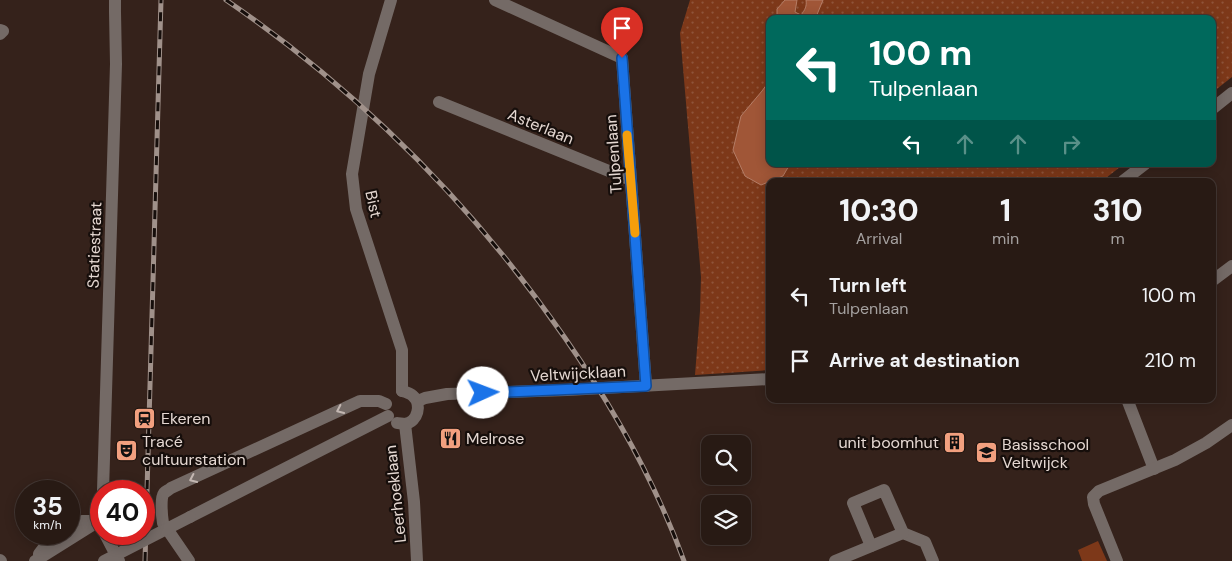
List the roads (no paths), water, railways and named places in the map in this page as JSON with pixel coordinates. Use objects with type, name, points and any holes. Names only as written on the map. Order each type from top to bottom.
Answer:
[{"type":"street","name":"Statiestraat","points":[[103,480],[116,64],[115,0]]},
{"type":"street","name":"Bist","points":[[391,0],[369,74],[352,174],[356,209],[402,350],[402,391]]},
{"type":"street","name":"Tulpenlaan","points":[[495,0],[622,58],[646,386]]},
{"type":"street","points":[[1216,106],[1232,93]]},
{"type":"street","name":"Asterlaan","points":[[439,102],[631,180]]},
{"type":"street","points":[[1127,178],[1141,167]]},
{"type":"street","points":[[1216,278],[1232,266]]},
{"type":"street","name":"Veltwijcklaan","points":[[418,401],[446,394],[537,392],[766,379]]},
{"type":"street","points":[[104,561],[190,518],[387,410],[392,395],[402,391],[411,394],[418,401],[418,411],[414,420],[405,424],[395,422],[387,410],[379,401],[360,401],[171,488],[164,493],[162,498],[163,523],[189,561]]},
{"type":"street","points":[[1129,403],[1154,469]]},
{"type":"street","name":"Leerhoeklaan","points":[[405,424],[414,502],[417,561]]},
{"type":"street","points":[[1117,561],[1094,504],[1093,497],[1099,491],[1175,460],[1206,443],[1232,425]]},
{"type":"street","points":[[871,546],[853,502],[884,490],[903,533],[925,542],[933,561]]},
{"type":"street","points":[[34,561],[90,525]]},
{"type":"street","points":[[835,561],[903,533]]},
{"type":"street","points":[[34,561],[47,545]]},
{"type":"street","points":[[111,545],[119,561]]},
{"type":"railway","points":[[145,561],[161,0]]},
{"type":"railway","points":[[226,0],[322,72],[367,112],[411,153],[492,242],[565,338],[600,391],[646,473],[673,531],[684,561]]},
{"type":"place","name":"Ekeren","points":[[145,418]]},
{"type":"place","name":"Melrose","points":[[450,438]]},
{"type":"place","name":"unit boomhut","points":[[955,442]]},
{"type":"place","name":"Tracé cultuurstation","points":[[126,450]]},
{"type":"place","name":"Basisschool Veltwijck","points":[[986,453]]}]
